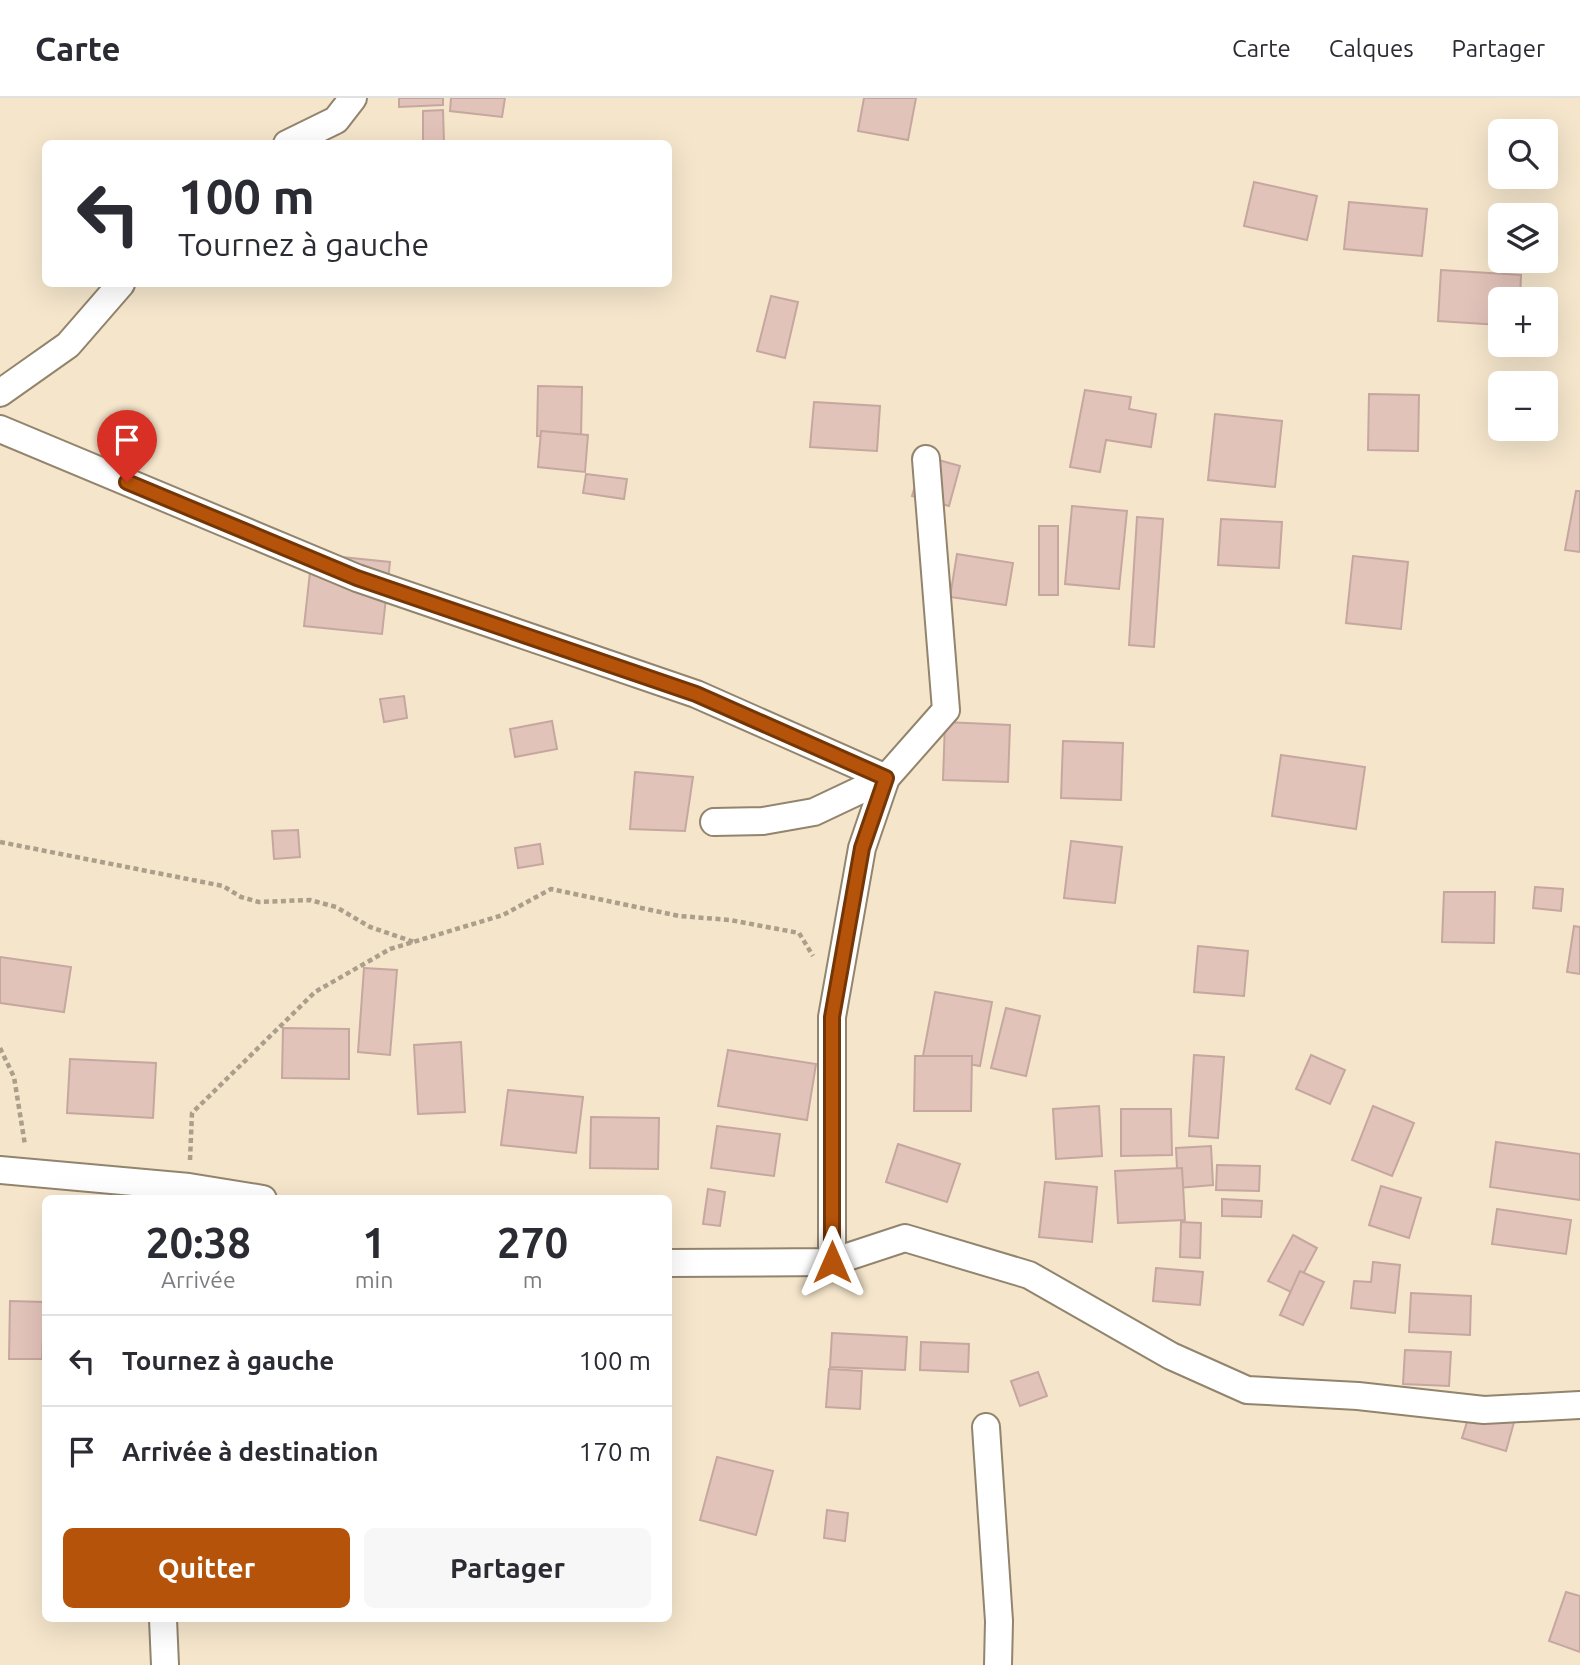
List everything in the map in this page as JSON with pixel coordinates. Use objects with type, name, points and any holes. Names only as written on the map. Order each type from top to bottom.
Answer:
[{"type":"street","points":[[295,140],[336,120],[353,98]]},
{"type":"street","points":[[0,393],[68,345],[118,287]]},
{"type":"street","points":[[0,429],[357,578],[696,694],[886,778]]},
{"type":"street","points":[[832,1262],[832,1017],[862,848],[886,778],[946,710],[926,459]]},
{"type":"street","points":[[714,822],[763,821],[814,812],[886,778]]},
{"type":"street","points":[[0,1170],[213,1195]]},
{"type":"street","points":[[672,1263],[832,1262],[905,1238],[1029,1275],[1171,1356],[1247,1390],[1358,1396],[1484,1410],[1580,1405]]},
{"type":"street","points":[[986,1426],[999,1622],[998,1665]]},
{"type":"street","points":[[163,1622],[165,1665]]},
{"type":"path","points":[[0,842],[223,886],[241,897],[259,902],[310,900],[336,908],[370,928],[415,942]]},
{"type":"path","points":[[188,1193],[192,1113],[315,992],[390,949],[503,915],[551,889],[679,916],[730,920],[799,933],[811,954],[837,986]]},
{"type":"path","points":[[0,1048],[14,1077],[27,1153]]},
{"type":"building","points":[[399,98],[443,98],[443,105],[399,107]]},
{"type":"building","points":[[451,98],[505,98],[502,117],[450,111]]},
{"type":"building","points":[[864,98],[916,98],[908,140],[858,131]]},
{"type":"building","points":[[443,110],[444,140],[423,140],[423,111]]},
{"type":"building","points":[[1254,182],[1317,196],[1307,240],[1244,226]]},
{"type":"building","points":[[1349,202],[1427,209],[1422,256],[1344,249]]},
{"type":"building","points":[[1441,270],[1521,275],[1520,287],[1488,287],[1488,324],[1438,321]]},
{"type":"building","points":[[771,296],[798,302],[785,358],[757,351]]},
{"type":"building","points":[[538,386],[582,387],[581,437],[537,436]]},
{"type":"building","points":[[1085,390],[1131,397],[1129,409],[1156,414],[1151,447],[1106,440],[1100,472],[1070,467]]},
{"type":"building","points":[[1369,394],[1419,395],[1418,451],[1368,450]]},
{"type":"building","points":[[814,402],[880,406],[877,451],[810,447]]},
{"type":"building","points":[[1215,414],[1282,421],[1275,487],[1208,480]]},
{"type":"building","points":[[541,431],[588,435],[585,472],[538,467]]},
{"type":"building","points":[[924,456],[960,466],[949,506],[912,496]]},
{"type":"building","points":[[586,474],[627,479],[624,499],[583,493]]},
{"type":"building","points":[[1576,491],[1580,491],[1580,552],[1565,550]]},
{"type":"building","points":[[1072,506],[1127,511],[1119,589],[1065,584]]},
{"type":"building","points":[[1137,517],[1163,519],[1154,647],[1129,645]]},
{"type":"building","points":[[1221,519],[1282,522],[1279,568],[1218,565]]},
{"type":"building","points":[[1039,526],[1058,526],[1058,595],[1039,595]]},
{"type":"building","points":[[312,554],[390,562],[382,634],[304,626]]},
{"type":"building","points":[[957,554],[1013,563],[1006,605],[950,597]]},
{"type":"building","points":[[1353,556],[1408,562],[1401,629],[1346,623]]},
{"type":"building","points":[[404,696],[407,718],[384,722],[380,699]]},
{"type":"building","points":[[552,721],[557,749],[515,757],[510,729]]},
{"type":"building","points":[[945,722],[1010,725],[1008,782],[943,780]]},
{"type":"building","points":[[1063,741],[1123,743],[1121,800],[1061,798]]},
{"type":"building","points":[[1281,755],[1365,767],[1356,829],[1272,816]]},
{"type":"building","points":[[635,772],[693,777],[685,831],[630,829]]},
{"type":"building","points":[[298,830],[300,857],[274,859],[272,831]]},
{"type":"building","points":[[1071,841],[1122,847],[1115,903],[1064,898]]},
{"type":"building","points":[[540,844],[543,864],[518,868],[515,848]]},
{"type":"building","points":[[1535,887],[1563,889],[1561,911],[1533,908]]},
{"type":"building","points":[[1444,892],[1495,892],[1494,943],[1442,942]]},
{"type":"building","points":[[1574,926],[1580,927],[1580,974],[1567,972]]},
{"type":"building","points":[[1198,946],[1248,951],[1244,996],[1194,992]]},
{"type":"building","points":[[0,957],[71,967],[64,1012],[0,1003]]},
{"type":"building","points":[[364,968],[397,970],[390,1055],[358,1052]]},
{"type":"building","points":[[935,992],[992,1002],[980,1066],[923,1056]]},
{"type":"building","points":[[1006,1008],[1040,1016],[1026,1076],[991,1068]]},
{"type":"building","points":[[283,1028],[349,1029],[349,1079],[282,1078]]},
{"type":"building","points":[[461,1042],[465,1112],[418,1114],[414,1045]]},
{"type":"building","points":[[728,1050],[816,1064],[807,1120],[718,1106]]},
{"type":"building","points":[[1194,1055],[1224,1057],[1218,1138],[1189,1136]]},
{"type":"building","points":[[1311,1055],[1345,1070],[1330,1104],[1296,1089]]},
{"type":"building","points":[[915,1056],[972,1056],[971,1111],[914,1111]]},
{"type":"building","points":[[70,1059],[156,1063],[153,1118],[67,1113]]},
{"type":"building","points":[[508,1090],[583,1097],[576,1153],[501,1145]]},
{"type":"building","points":[[1099,1106],[1102,1156],[1056,1159],[1053,1109]]},
{"type":"building","points":[[1373,1106],[1414,1123],[1392,1176],[1352,1160]]},
{"type":"building","points":[[1121,1109],[1171,1109],[1172,1155],[1121,1156]]},
{"type":"building","points":[[591,1117],[659,1118],[658,1169],[590,1168]]},
{"type":"building","points":[[717,1126],[780,1134],[774,1176],[711,1168]]},
{"type":"building","points":[[1496,1142],[1580,1154],[1580,1200],[1490,1187]]},
{"type":"building","points":[[898,1144],[960,1164],[947,1202],[886,1182]]},
{"type":"building","points":[[1211,1146],[1213,1185],[1178,1188],[1176,1148]]},
{"type":"building","points":[[1217,1165],[1260,1166],[1259,1191],[1216,1190]]},
{"type":"building","points":[[1182,1168],[1185,1220],[1118,1223],[1115,1171]]},
{"type":"building","points":[[1045,1182],[1097,1187],[1092,1242],[1039,1237]]},
{"type":"building","points":[[1381,1186],[1421,1198],[1409,1238],[1369,1225]]},
{"type":"building","points":[[708,1189],[725,1192],[720,1226],[703,1224]]},
{"type":"building","points":[[1222,1199],[1262,1201],[1261,1217],[1222,1216]]},
{"type":"building","points":[[1497,1209],[1571,1220],[1566,1254],[1492,1244]]},
{"type":"building","points":[[1181,1222],[1201,1223],[1200,1258],[1180,1257]]},
{"type":"building","points":[[1293,1235],[1317,1248],[1293,1293],[1268,1281]]},
{"type":"building","points":[[1373,1262],[1400,1265],[1395,1313],[1351,1308],[1354,1281],[1371,1282]]},
{"type":"building","points":[[1156,1268],[1203,1272],[1200,1305],[1153,1301]]},
{"type":"building","points":[[1300,1271],[1324,1282],[1303,1325],[1280,1315]]},
{"type":"building","points":[[1411,1293],[1471,1296],[1470,1335],[1409,1332]]},
{"type":"building","points":[[10,1301],[42,1302],[42,1359],[9,1359]]},
{"type":"building","points":[[832,1333],[907,1337],[905,1370],[830,1367]]},
{"type":"building","points":[[921,1342],[969,1344],[968,1372],[920,1370]]},
{"type":"building","points":[[1405,1350],[1451,1352],[1449,1386],[1403,1384]]},
{"type":"building","points":[[829,1369],[862,1371],[860,1409],[826,1407]]},
{"type":"building","points":[[1038,1372],[1047,1396],[1020,1406],[1011,1381]]},
{"type":"building","points":[[1475,1396],[1518,1408],[1506,1451],[1462,1438]]},
{"type":"building","points":[[717,1457],[773,1471],[756,1535],[700,1520]]},
{"type":"building","points":[[827,1510],[848,1513],[845,1541],[824,1538]]},
{"type":"building","points":[[1566,1592],[1580,1596],[1580,1652],[1549,1641]]},
{"type":"route","points":[[127,482],[357,578],[696,694],[886,778],[862,848],[832,1017],[832,1262]]}]
